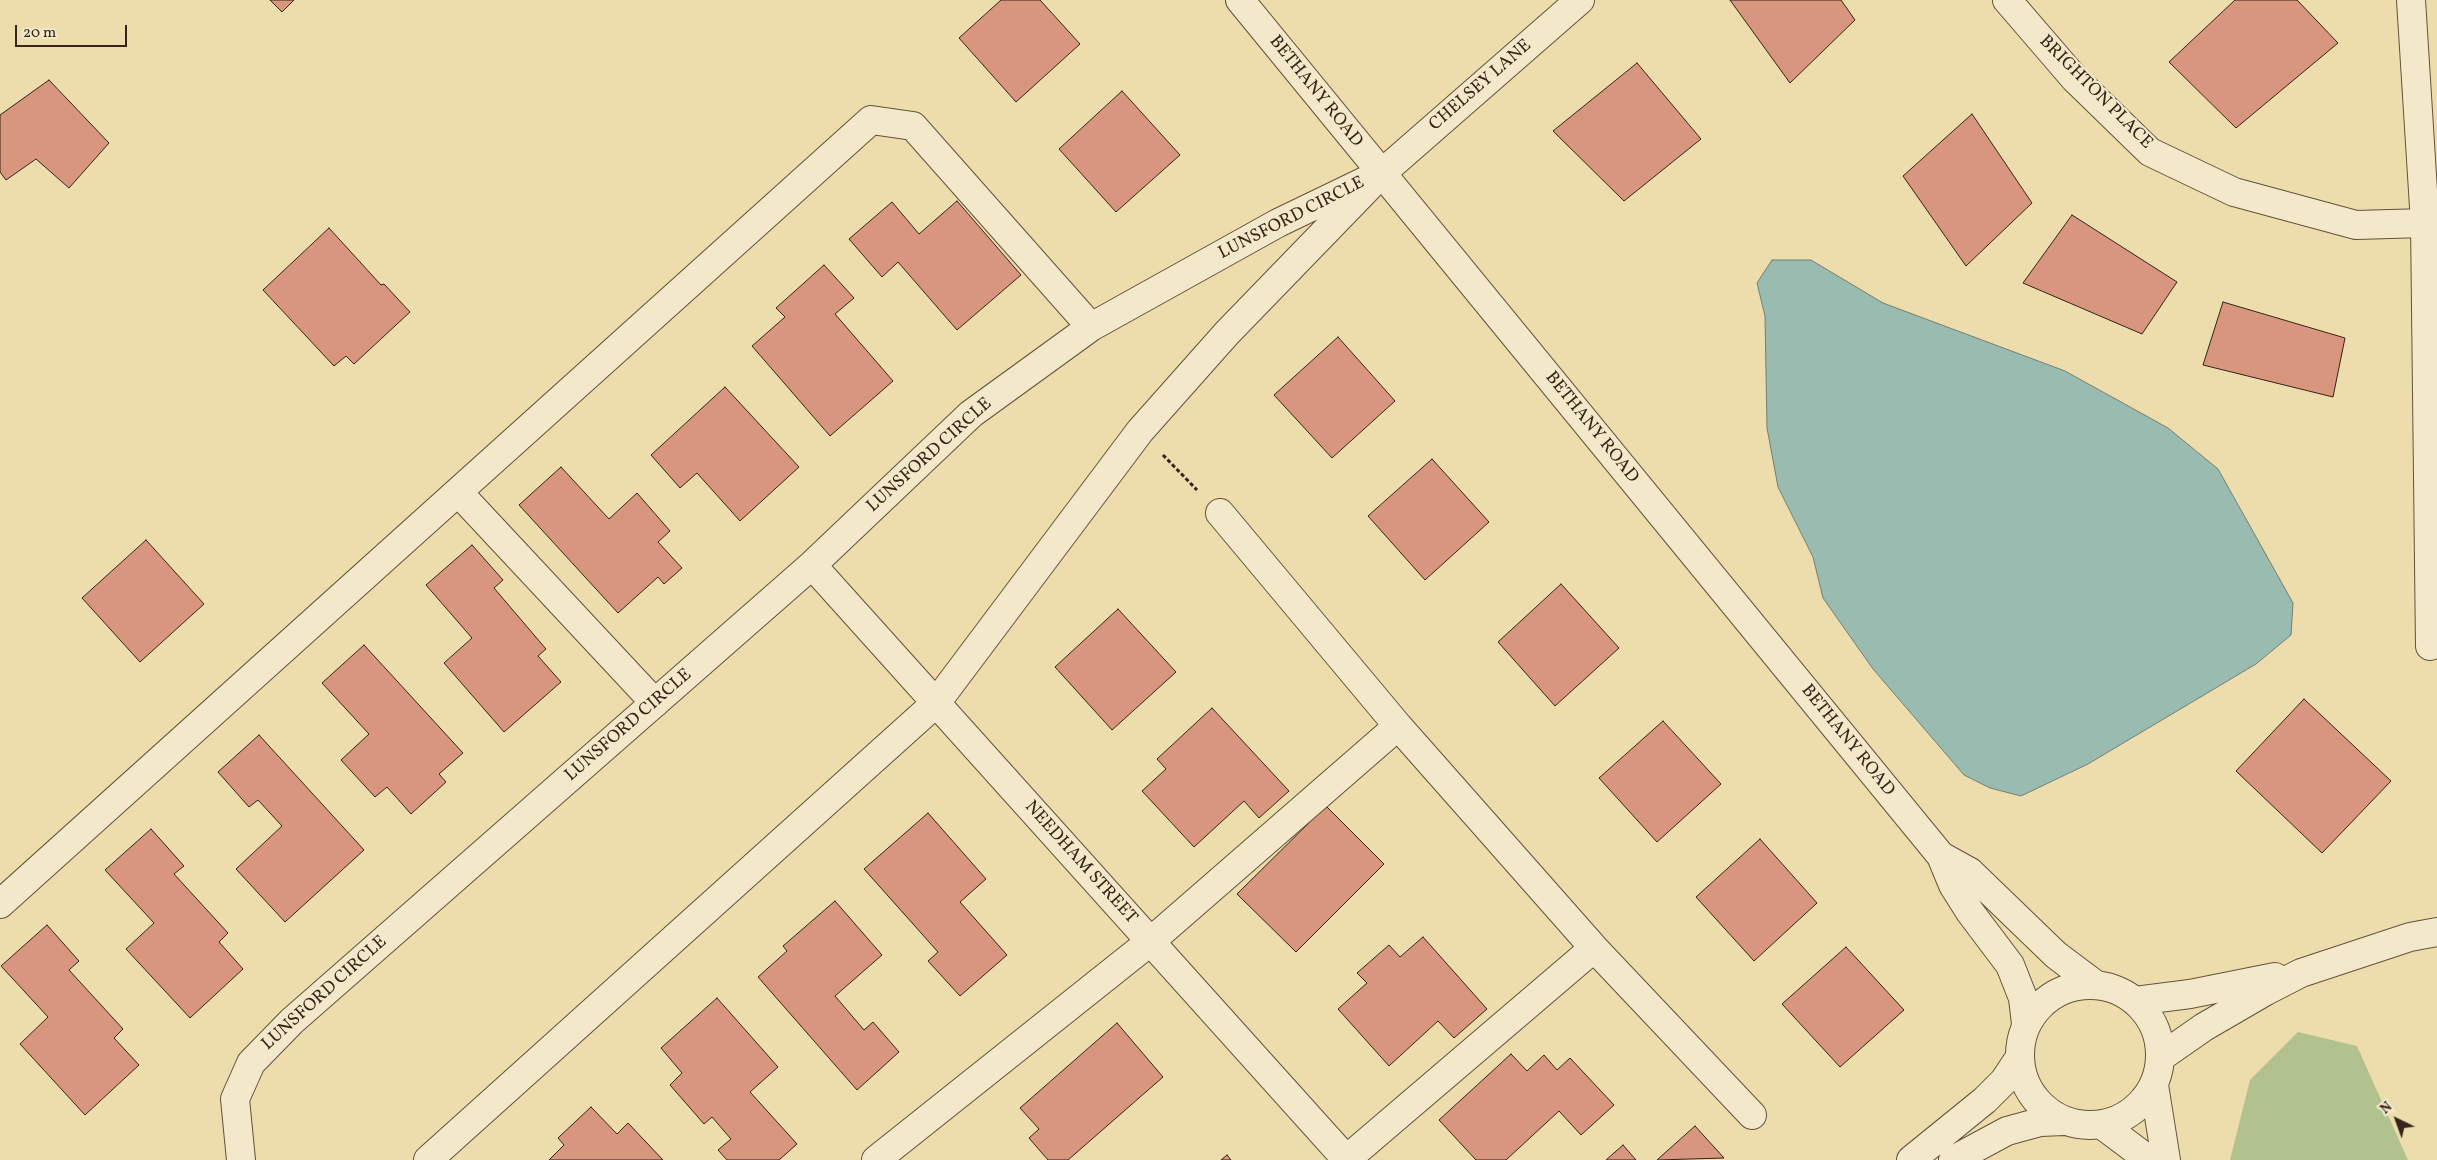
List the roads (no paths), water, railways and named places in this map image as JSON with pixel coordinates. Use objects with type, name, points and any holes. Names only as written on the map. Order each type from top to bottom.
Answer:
[{"type":"street","name":"BETHANY ROAD","points":[[1240,0],[1941,856],[1954,885],[1970,912],[2010,965],[2023,998],[2026,1024]]},
{"type":"street","name":"CHELSEY LANE","points":[[1382,173],[1580,0]]},
{"type":"street","name":"BRIGHTON PLACE","points":[[2007,0],[2075,78],[2150,152],[2234,192],[2356,225],[2425,223]]},
{"type":"street","points":[[2411,0],[2425,223],[2430,646]]},
{"type":"street","points":[[0,904],[871,120],[913,126],[1091,328]]},
{"type":"street","name":"LUNSFORD CIRCLE","points":[[241,1160],[234,1099],[251,1063],[292,1021],[812,565],[971,414],[1091,328],[1278,223],[1382,173]]},
{"type":"street","name":"LUNSFORD CIRCLE","points":[[428,1160],[936,703],[1140,431],[1227,333],[1382,173]]},
{"type":"street","points":[[458,492],[655,703]]},
{"type":"street","points":[[1220,513],[1398,726],[1594,948],[1752,1114]]},
{"type":"street","name":"NEEDHAM STREET","points":[[812,565],[1347,1160]]},
{"type":"street","points":[[876,1160],[1151,941],[1398,726]]},
{"type":"street","name":"BETHANY ROAD","points":[[1941,856],[1970,872],[2056,955],[2096,985]]},
{"type":"street","points":[[2161,1057],[2211,1022],[2266,990],[2301,973],[2410,937],[2437,932]]},
{"type":"street","points":[[1347,1160],[1594,948]]},
{"type":"street","points":[[2135,1001],[2190,994],[2258,979],[2301,973]]},
{"type":"street","points":[[1953,1160],[2007,1131],[2040,1122],[2064,1121],[2087,1126],[2110,1123],[2131,1113],[2148,1097],[2158,1076],[2161,1057],[2157,1029],[2145,1009],[2127,994],[2105,985],[2081,985],[2059,992],[2040,1005],[2026,1024],[2020,1047],[2020,1057],[2021,1070],[2029,1092],[2044,1109],[2064,1121]]},
{"type":"street","points":[[1911,1160],[1985,1100],[2004,1081],[2020,1057]]},
{"type":"street","points":[[2154,1085],[2166,1160]]},
{"type":"street","points":[[2101,1124],[2148,1160]]},
{"type":"water","points":[[1772,260],[1811,260],[1883,303],[2065,371],[2168,428],[2218,469],[2293,603],[2291,635],[2256,664],[2088,764],[2021,796],[1990,788],[1964,775],[1873,669],[1823,598],[1813,557],[1778,487],[1767,428],[1765,316],[1757,283]]}]
